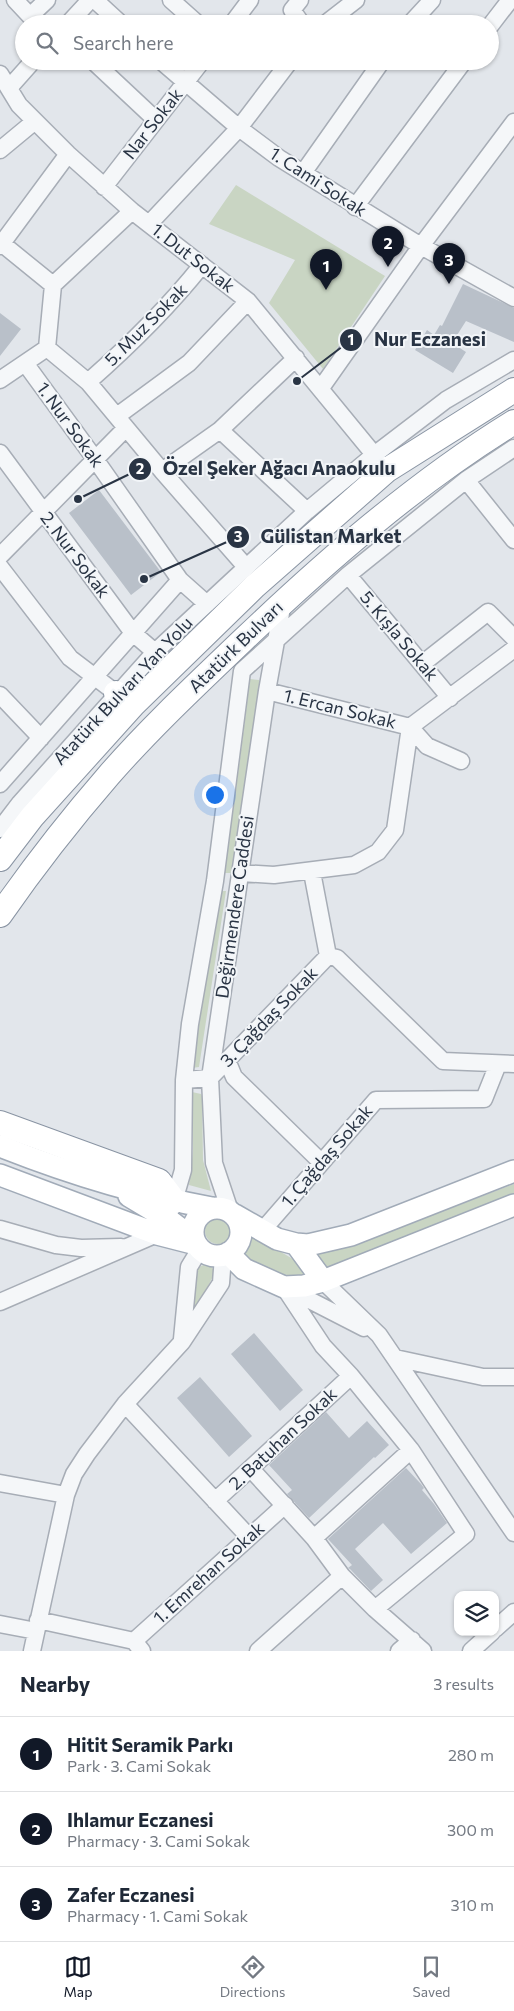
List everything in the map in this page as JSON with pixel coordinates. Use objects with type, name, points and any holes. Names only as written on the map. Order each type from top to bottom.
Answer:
[{"type":"highway","name":"Atatürk Bulvarı","points":[[0,859],[125,699],[255,586],[381,462],[514,390]]},
{"type":"highway","name":"Atatürk Bulvarı","points":[[0,915],[63,830],[110,774],[210,671],[283,602],[363,531],[468,450],[514,422]]},
{"type":"highway","points":[[0,1123],[159,1181],[167,1218]]},
{"type":"main road","points":[[0,1146],[105,1182],[167,1218],[210,1255],[225,1254],[234,1250],[241,1239],[241,1226],[226,1211]]},
{"type":"main road","points":[[197,1244],[193,1229],[201,1213],[226,1211],[277,1239],[308,1245],[351,1235],[514,1171]]},
{"type":"main road","points":[[0,1175],[167,1218],[226,1211]]},
{"type":"main road","points":[[225,1254],[244,1269],[284,1287],[304,1286],[323,1281],[514,1205]]},
{"type":"main road","points":[[296,1244],[323,1281]]},
{"type":"street","points":[[15,0],[29,15]]},
{"type":"street","points":[[31,15],[46,0]]},
{"type":"street","points":[[76,15],[90,0]]},
{"type":"street","points":[[95,0],[111,15]]},
{"type":"street","points":[[172,0],[188,15]]},
{"type":"street","points":[[239,15],[250,0]]},
{"type":"street","points":[[296,15],[292,10],[300,0]]},
{"type":"street","points":[[337,15],[356,0]]},
{"type":"street","points":[[418,15],[432,0]]},
{"type":"street","points":[[498,15],[510,0]]},
{"type":"street","points":[[9,88],[25,70]]},
{"type":"street","points":[[103,70],[156,120]]},
{"type":"street","name":"1. Cami Sokak","points":[[171,70],[239,128],[279,158],[421,246],[512,292]]},
{"type":"street","name":"Nar Sokak","points":[[104,187],[195,70]]},
{"type":"street","points":[[149,224],[239,128],[283,70]]},
{"type":"street","points":[[303,173],[376,70]]},
{"type":"street","points":[[355,206],[457,70]]},
{"type":"street","name":"1. Dut Sokak","points":[[0,74],[19,105],[104,187],[248,301],[381,462]]},
{"type":"street","points":[[0,150],[35,121]]},
{"type":"street","points":[[321,388],[421,246],[514,122]]},
{"type":"street","points":[[53,284],[1,244],[68,154]]},
{"type":"street","points":[[0,380],[46,348],[53,284],[132,210]]},
{"type":"street","name":"5. Muz Sokak","points":[[88,382],[126,348],[172,302],[202,266]]},
{"type":"street","points":[[0,556],[95,459],[122,422],[190,363],[248,301]]},
{"type":"street","points":[[46,348],[88,382],[162,471],[246,567]]},
{"type":"street","points":[[162,471],[220,430],[296,358]]},
{"type":"street","name":"Atatürk Bulvarı Yan Yolu","points":[[0,829],[20,803],[125,699],[155,652],[306,511],[381,462],[446,400],[514,360]]},
{"type":"street","name":"1. Nur Sokak","points":[[25,363],[180,580],[207,604]]},
{"type":"street","points":[[220,430],[306,511]]},
{"type":"street","points":[[210,671],[242,671],[348,575],[466,480],[514,449]]},
{"type":"street","name":"2. Nur Sokak","points":[[0,453],[133,633],[155,652]]},
{"type":"street","points":[[466,480],[514,540]]},
{"type":"street","points":[[0,568],[70,658],[94,678],[125,699]]},
{"type":"street","name":"5. Kışla Sokak","points":[[348,575],[450,698]]},
{"type":"street","points":[[20,803],[0,785],[180,580]]},
{"type":"street","name":"Değirmendere Caddesi","points":[[226,1211],[214,1163],[210,1078],[267,691],[283,602]]},
{"type":"street","points":[[422,664],[488,612],[514,638]]},
{"type":"street","points":[[215,880],[312,872],[354,865],[378,852],[395,830],[410,727],[514,650]]},
{"type":"street","name":"Değirmendere Caddesi","points":[[167,1218],[183,1170],[184,1080],[190,1024],[215,880],[242,671]]},
{"type":"street","name":"1. Ercan Sokak","points":[[267,691],[410,727],[427,746],[461,761]]},
{"type":"street","points":[[0,695],[41,738]]},
{"type":"street","points":[[312,872],[328,956],[338,958],[443,1061],[506,1064]]},
{"type":"street","name":"3. Çağdaş Sokak","points":[[210,1078],[328,956]]},
{"type":"street","points":[[227,1060],[234,1078],[321,1162]]},
{"type":"street","name":"1. Çağdaş Sokak","points":[[262,1231],[376,1100],[484,1098],[506,1064]]},
{"type":"street","points":[[184,1080],[210,1078]]},
{"type":"street","points":[[0,1302],[128,1246],[167,1218]]},
{"type":"street","points":[[0,1229],[56,1245],[81,1248],[128,1246]]},
{"type":"street","points":[[182,1342],[189,1267],[197,1244]]},
{"type":"street","points":[[32,1651],[66,1495],[74,1474],[125,1404],[182,1342],[220,1283],[225,1254]]},
{"type":"street","points":[[323,1281],[379,1335],[514,1533]]},
{"type":"street","points":[[284,1287],[379,1335]]},
{"type":"street","points":[[284,1287],[323,1346],[351,1376],[411,1450],[466,1534],[375,1610]]},
{"type":"street","points":[[395,1358],[484,1377],[514,1376]]},
{"type":"street","name":"2. Batuhan Sokak","points":[[215,1501],[351,1376]]},
{"type":"street","points":[[125,1404],[249,1537]]},
{"type":"street","points":[[314,1538],[411,1450]]},
{"type":"street","points":[[251,1469],[314,1538],[342,1576],[375,1610],[418,1645]]},
{"type":"street","points":[[0,1483],[66,1495]]},
{"type":"street","name":"1. Emrehan Sokak","points":[[138,1646],[249,1537],[285,1505]]},
{"type":"street","points":[[258,1651],[342,1576]]},
{"type":"street","points":[[499,1625],[514,1612]]},
{"type":"street","points":[[0,1624],[37,1625],[138,1646]]},
{"type":"street","points":[[471,1651],[488,1636]]},
{"type":"street","points":[[399,1651],[418,1645]]},
{"type":"green space","points":[[236,185],[385,276],[323,369],[269,303],[295,260],[209,224]]},
{"type":"green space","points":[[250,679],[259,680],[261,685],[232,873],[222,873],[235,798]]},
{"type":"green space","points":[[220,891],[226,891],[199,1067],[192,1068]]},
{"type":"green space","points":[[192,1092],[202,1096],[203,1160],[211,1191],[189,1185],[193,1151]]},
{"type":"green space","points":[[514,1184],[514,1197],[325,1271],[310,1254],[351,1246]]},
{"type":"green space","points":[[218,1218],[227,1222],[231,1231],[227,1240],[218,1244],[209,1240],[205,1231],[209,1222]]},
{"type":"green space","points":[[249,1233],[303,1265],[308,1274],[283,1274],[266,1269],[242,1258]]},
{"type":"green space","points":[[205,1264],[211,1266],[215,1272],[192,1319],[196,1269]]},
{"type":"building","points":[[463,284],[514,308],[514,342],[466,321],[452,343],[466,352],[453,373],[415,350],[427,330],[434,335],[440,325],[442,326]]},
{"type":"building","points":[[0,313],[21,329],[0,356]]},
{"type":"building","points":[[99,490],[161,572],[131,595],[69,513]]},
{"type":"building","points":[[254,1333],[303,1390],[280,1411],[231,1354]]},
{"type":"building","points":[[200,1377],[252,1436],[229,1457],[177,1398]]},
{"type":"building","points":[[326,1412],[349,1438],[367,1421],[389,1445],[309,1518],[287,1494],[292,1490],[269,1465]]},
{"type":"building","points":[[406,1468],[424,1488],[422,1490],[447,1523],[411,1554],[383,1523],[355,1549],[383,1580],[371,1591],[348,1568],[352,1565],[328,1539]]},
{"type":"place","name":"Ihlamur Eczanesi","points":[[388,267]]},
{"type":"place","name":"Zafer Eczanesi","points":[[449,284]]},
{"type":"place","name":"Hitit Seramik Parkı","points":[[326,290]]},
{"type":"place","name":"Nur Eczanesi","points":[[297,381]]},
{"type":"place","name":"Özel Şeker Ağacı Anaokulu","points":[[78,499]]},
{"type":"place","name":"Gülistan Market","points":[[144,579]]}]
